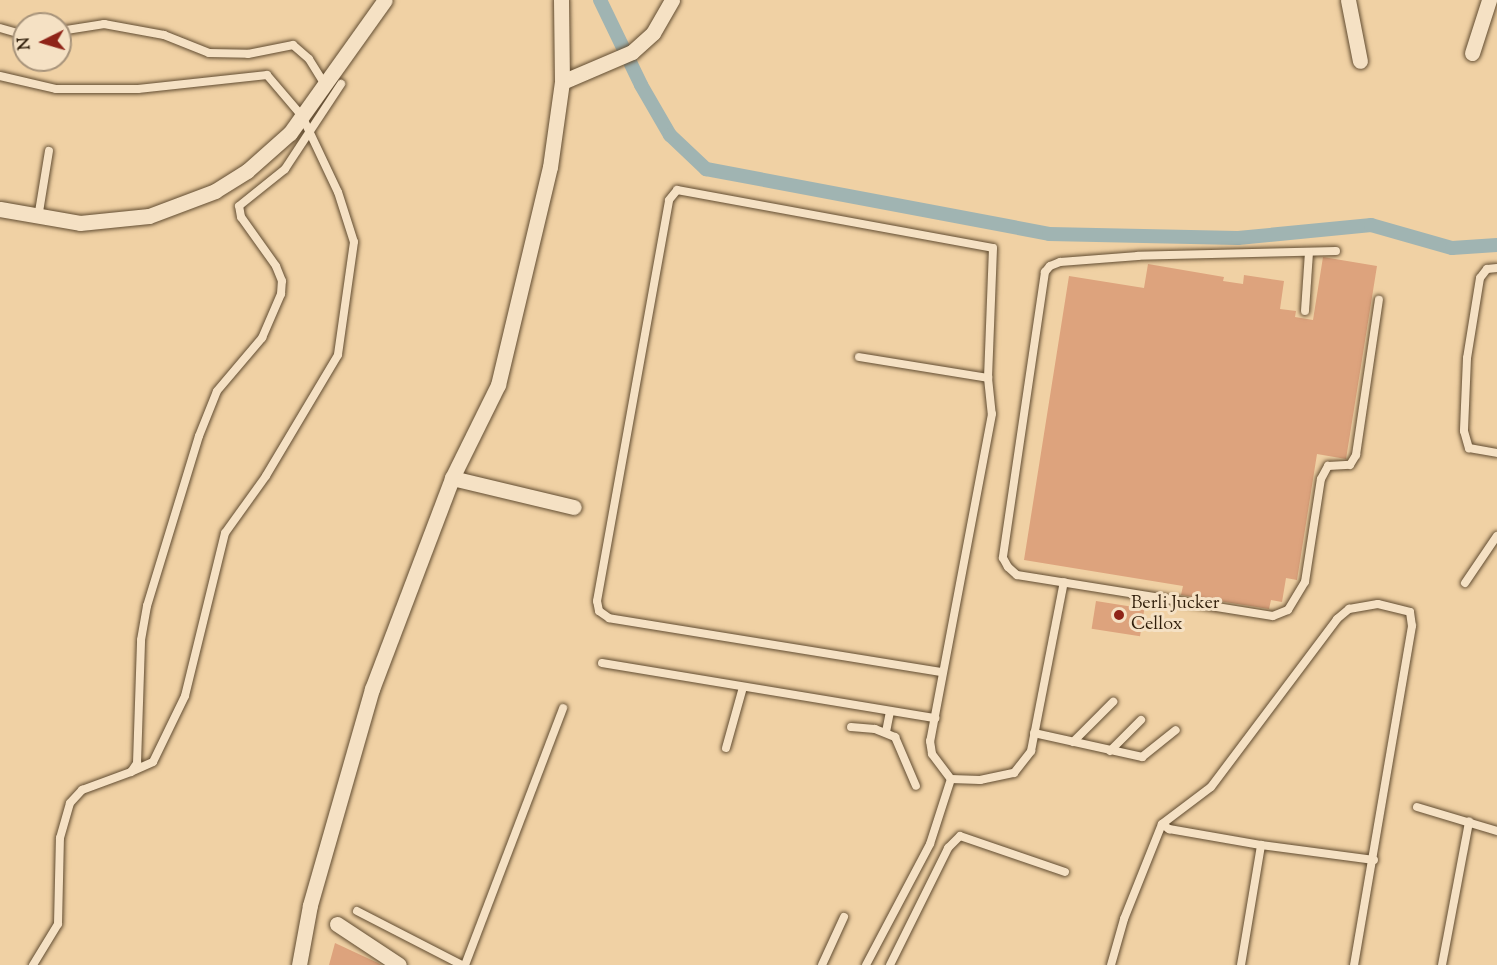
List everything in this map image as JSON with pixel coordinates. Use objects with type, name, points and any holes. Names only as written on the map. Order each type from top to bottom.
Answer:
[{"type":"street","points":[[0,209],[38,218],[80,223],[148,216],[183,206],[247,171],[290,133],[385,0]]},
{"type":"street","points":[[298,965],[310,905],[372,688],[452,478],[498,385],[550,167],[562,82],[561,0]]},
{"type":"street","points":[[562,82],[632,52],[653,33],[672,0]]},
{"type":"street","points":[[1348,0],[1360,61]]},
{"type":"street","points":[[1472,52],[1489,0]]},
{"type":"street","points":[[452,478],[574,507]]},
{"type":"street","points":[[337,924],[398,965]]},
{"type":"lane","points":[[72,29],[104,24],[164,35],[209,53],[248,54],[293,45],[309,59],[325,85]]},
{"type":"lane","points":[[0,76],[56,89],[138,89],[267,75],[302,116],[308,133],[338,192],[354,242],[338,355],[266,476],[225,533],[185,696],[153,762],[82,790],[70,803],[60,838],[58,924],[33,965]]},
{"type":"lane","points":[[131,772],[137,763],[141,640],[155,572],[199,436],[218,392],[262,338],[281,294],[282,281],[276,266],[242,217],[239,206],[246,197],[285,169],[341,84]]},
{"type":"lane","points":[[38,218],[49,151]]},
{"type":"lane","points":[[941,672],[609,618],[599,612],[597,601],[669,200],[677,190],[693,191],[993,248],[988,378],[992,414],[941,672],[932,754],[951,778],[980,780],[1014,773],[1031,751],[1064,582]]},
{"type":"lane","points":[[1336,251],[1060,261],[1045,272],[1003,558],[1017,574],[1273,616],[1288,610],[1305,582],[1321,479],[1328,466],[1350,465],[1356,455],[1379,300]]},
{"type":"lane","points":[[1305,311],[1310,253]]},
{"type":"lane","points":[[1497,268],[1487,269],[1480,278],[1467,358],[1464,431],[1468,448],[1497,453]]},
{"type":"lane","points":[[859,357],[988,378]]},
{"type":"lane","points":[[1466,583],[1497,536]]},
{"type":"lane","points":[[1111,965],[1124,920],[1162,824],[1211,788],[1337,619],[1349,609],[1378,604],[1410,612],[1413,617],[1374,860],[1354,965]]},
{"type":"lane","points":[[602,663],[935,718]]},
{"type":"lane","points":[[726,748],[743,687]]},
{"type":"lane","points":[[1072,742],[1113,702]]},
{"type":"lane","points":[[357,911],[463,965],[563,708]]},
{"type":"lane","points":[[886,732],[890,711]]},
{"type":"lane","points":[[1110,751],[1141,720]]},
{"type":"lane","points":[[851,727],[886,732],[895,737],[916,786]]},
{"type":"lane","points":[[1034,733],[1110,751],[1147,756],[1176,730]]},
{"type":"lane","points":[[866,965],[930,844],[951,778]]},
{"type":"lane","points":[[1417,807],[1497,831]]},
{"type":"lane","points":[[1442,965],[1469,822]]},
{"type":"lane","points":[[1162,824],[1261,845],[1374,860]]},
{"type":"lane","points":[[890,965],[948,848],[960,836],[1065,872]]},
{"type":"lane","points":[[1241,965],[1261,845]]},
{"type":"lane","points":[[822,965],[844,917]]},
{"type":"building","points":[[1323,257],[1377,266],[1346,459],[1317,454],[1297,580],[1286,578],[1282,602],[1271,600],[1269,609],[1181,595],[1183,586],[1024,560],[1069,276],[1144,288],[1148,264],[1224,277],[1223,281],[1243,284],[1244,275],[1284,281],[1280,309],[1296,311],[1295,317],[1313,320]]},
{"type":"building","points":[[1096,601],[1144,609],[1140,636],[1092,629]]},
{"type":"building","points":[[335,943],[378,963],[381,965],[329,965]]},
{"type":"waterway","points":[[600,0],[641,85],[670,135],[706,169],[1049,234],[1238,238],[1371,225],[1452,248],[1497,245]]},
{"type":"place","name":"Berli Jucker Cellox","points":[[1119,615]]}]
